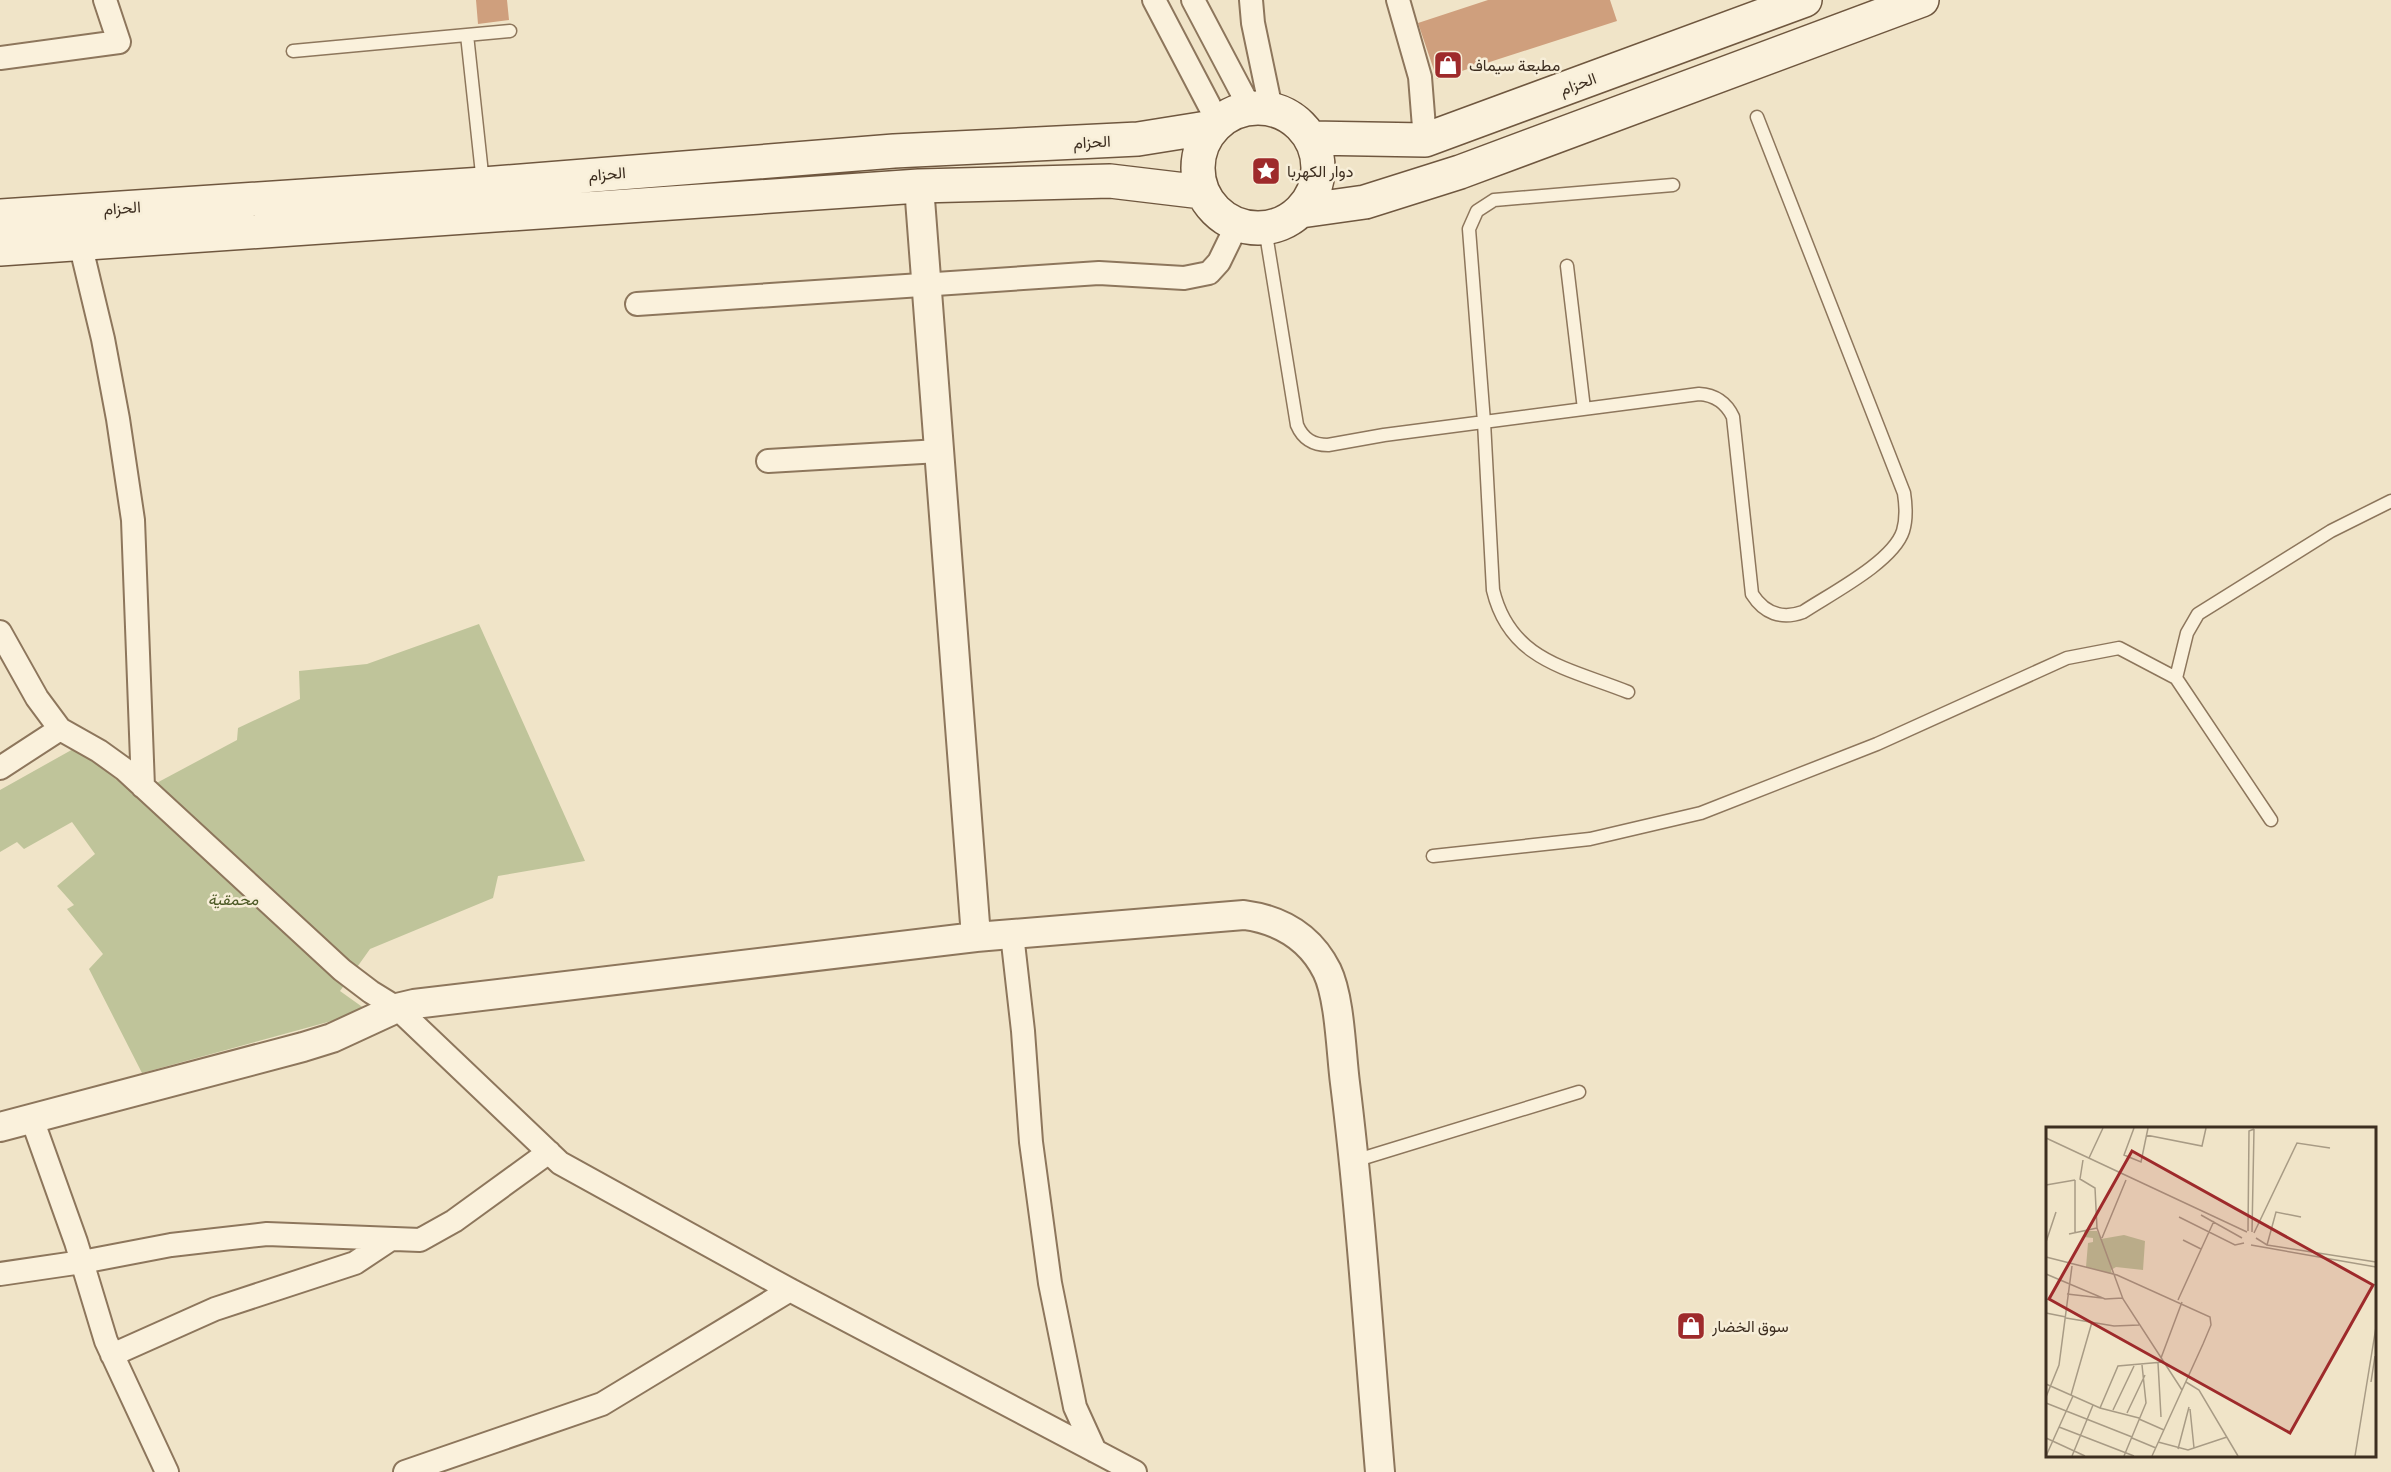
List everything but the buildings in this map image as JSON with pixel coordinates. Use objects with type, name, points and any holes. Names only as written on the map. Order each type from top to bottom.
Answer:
[{"type":"main road","name":"الحزام","points":[[1311,138],[1369,141],[1425,140],[1805,0]]},
{"type":"main road","points":[[1301,211],[1365,201],[1460,172],[1922,0]]},
{"type":"main road","points":[[1260,108],[1294,119],[1311,138],[1318,156],[1318,176],[1313,195],[1301,211],[1285,222],[1251,227],[1223,218],[1211,206],[1202,192],[1197,176],[1198,158],[1203,142],[1216,125],[1233,113],[1260,108]]},
{"type":"main road","name":"الحزام","points":[[0,216],[483,184],[894,151],[1138,140],[1216,125]]},
{"type":"main road","points":[[894,151],[908,187]]},
{"type":"main road","name":"الحزام","points":[[0,249],[908,187],[1110,181],[1202,192]]},
{"type":"street","points":[[0,58],[119,42],[105,0]]},
{"type":"street","points":[[1154,0],[1216,125]]},
{"type":"street","points":[[1193,0],[1260,108]]},
{"type":"street","points":[[1251,0],[1260,108]]},
{"type":"street","points":[[1398,0],[1420,77],[1425,140]]},
{"type":"street","points":[[908,187],[926,284],[976,937]]},
{"type":"street","points":[[637,304],[1100,273],[1184,278],[1209,273],[1251,227]]},
{"type":"street","points":[[80,243],[105,351],[133,520],[143,787]]},
{"type":"street","points":[[768,461],[939,452]]},
{"type":"street","points":[[0,632],[37,698],[60,729],[99,751],[124,769],[342,970],[397,1008],[560,1162],[790,1290],[1095,1450],[1127,1470]]},
{"type":"street","points":[[0,768],[60,729]]},
{"type":"street","points":[[0,1127],[303,1047],[350,1030],[397,1008],[414,1004],[976,937],[1244,915],[1259,917],[1288,928],[1301,937],[1321,960],[1333,988],[1354,1161],[1380,1472]]},
{"type":"street","points":[[1012,934],[1023,1031],[1030,1142],[1050,1283],[1075,1407],[1095,1450]]},
{"type":"street","points":[[33,1119],[82,1262],[106,1341],[166,1472]]},
{"type":"street","points":[[0,1274],[82,1262],[171,1245],[267,1234],[420,1240],[454,1221],[549,1152]]},
{"type":"street","points":[[112,1355],[215,1309],[355,1263],[391,1239]]},
{"type":"street","points":[[414,1470],[602,1404],[790,1290]]},
{"type":"lane","points":[[293,51],[510,32]]},
{"type":"lane","points":[[467,35],[483,184]]},
{"type":"lane","points":[[1251,227],[1297,425],[1305,438],[1320,445],[1328,445],[1484,422],[1707,394],[1723,402],[1729,409],[1734,425],[1752,594],[1764,609],[1773,614],[1793,616],[1803,612],[1879,562],[1894,549],[1903,532],[1906,513],[1904,493],[1757,117]]},
{"type":"lane","points":[[1628,692],[1542,658],[1521,643],[1504,623],[1493,590],[1484,422],[1469,229],[1477,210],[1494,200],[1672,185]]},
{"type":"lane","points":[[1567,266],[1584,409]]},
{"type":"lane","points":[[2176,678],[2187,633],[2198,614],[2331,531],[2391,501]]},
{"type":"lane","points":[[1433,856],[1590,839],[1701,813],[1877,744],[2067,658],[2119,648],[2176,678],[2271,820]]},
{"type":"lane","points":[[1354,1161],[1578,1092]]},
{"type":"green space","name":"محمقية","points":[[479,624],[585,861],[498,876],[493,898],[370,949],[340,991],[368,1011],[142,1073],[89,969],[103,954],[67,909],[74,905],[57,886],[95,854],[72,822],[24,849],[17,842],[0,852],[0,790],[75,748],[136,794],[237,740],[238,728],[300,699],[299,671],[367,664]]},
{"type":"place","name":"مطبعة سيماف","points":[[1448,65]]},
{"type":"place","name":"دوار الكهربا","points":[[1266,171]]},
{"type":"place","name":"سوق الخضار","points":[[1691,1326]]}]
